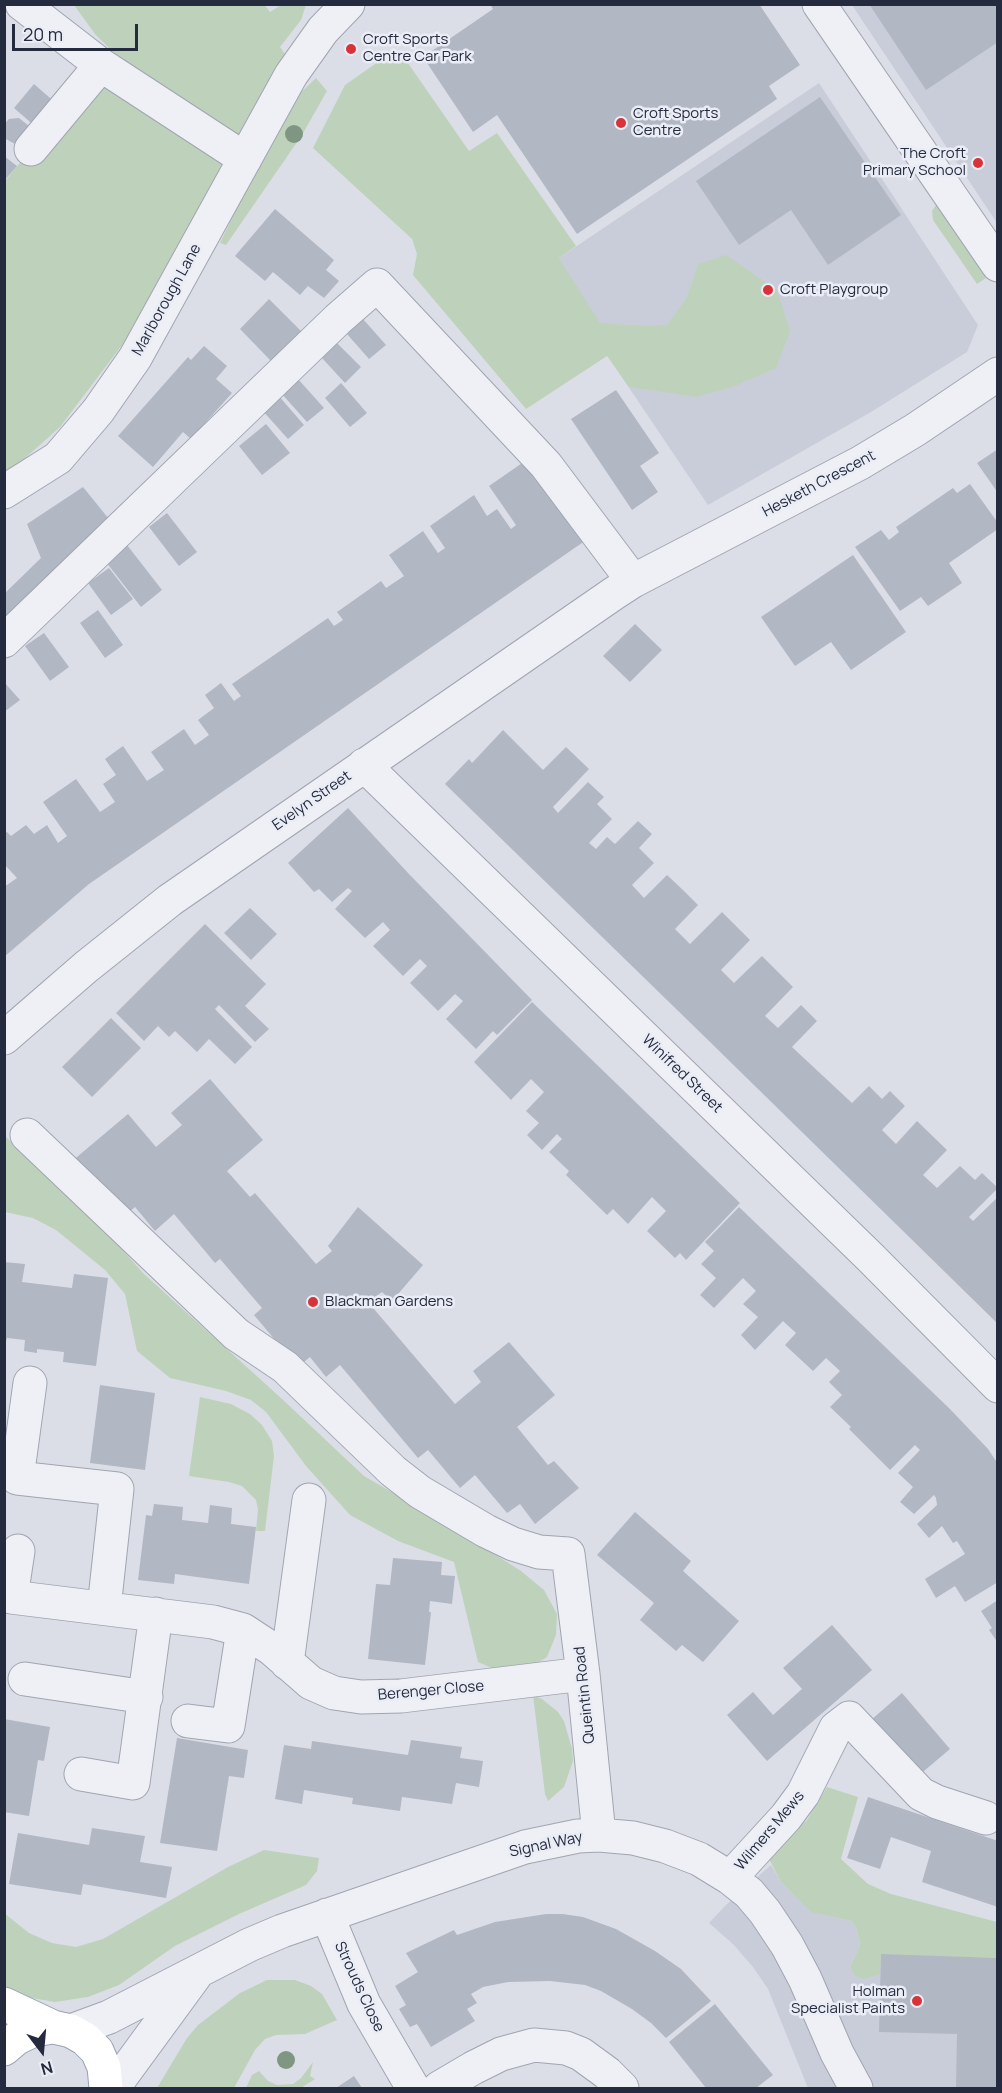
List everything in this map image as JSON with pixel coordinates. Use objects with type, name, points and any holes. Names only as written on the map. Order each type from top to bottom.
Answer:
[{"type":"main road","points":[[4,2004],[85,2039],[97,2051],[104,2067],[106,2088]]},
{"type":"main road","points":[[4,2049],[16,2038],[34,2030],[62,2029]]},
{"type":"street","points":[[22,4],[101,65],[245,159]]},
{"type":"street","name":"Marlborough Lane","points":[[4,492],[58,458],[98,411],[135,358],[291,75],[323,30],[348,4]]},
{"type":"street","points":[[819,4],[998,265]]},
{"type":"street","points":[[31,149],[101,65]]},
{"type":"street","points":[[4,641],[338,319],[377,285],[546,465],[633,581]]},
{"type":"street","name":"Hesketh Crescent","points":[[633,581],[860,463],[915,430],[998,374]]},
{"type":"street","name":"Evelyn Street","points":[[4,1038],[86,967],[170,900],[633,581]]},
{"type":"street","name":"Winifred Street","points":[[364,765],[871,1258],[998,1386]]},
{"type":"street","name":"Queintin Road","points":[[27,1135],[236,1334],[285,1367],[393,1471],[420,1492],[486,1531],[513,1544],[539,1552],[568,1554],[599,1835]]},
{"type":"street","points":[[30,1383],[11,1478],[117,1489],[104,1608]]},
{"type":"street","points":[[287,1662],[309,1500]]},
{"type":"street","name":"Berenger Close","points":[[18,1551],[11,1597],[213,1622],[243,1630],[272,1649],[311,1683],[334,1693],[362,1697],[402,1696],[583,1674]]},
{"type":"street","points":[[81,1774],[133,1783],[156,1614]]},
{"type":"street","points":[[188,1721],[228,1726],[243,1630]]},
{"type":"street","points":[[25,1679],[144,1707]]},
{"type":"street","name":"Wilmers Mews","points":[[730,1878],[786,1817],[803,1794],[836,1728],[849,1718],[921,1794],[937,1802],[986,1818]]},
{"type":"street","name":"Signal Way","points":[[62,2029],[109,2017],[249,1945],[327,1915],[525,1847],[578,1836],[599,1835],[633,1838],[699,1859],[749,1893],[787,1945],[806,1979],[837,2053],[856,2088]]},
{"type":"street","name":"Strouds Close","points":[[327,1915],[364,2004],[413,2088]]},
{"type":"street","name":"Signal Way","points":[[113,2088],[200,1970]]},
{"type":"street","points":[[440,2088],[501,2054],[522,2047],[549,2045],[581,2054],[607,2073],[622,2088]]},
{"type":"shaded area","name":"The Croft Primary School","points":[[852,5],[997,5],[997,223],[918,104]]},
{"type":"shaded area","name":"Croft Playgroup","points":[[819,83],[978,325],[967,352],[871,412],[708,505],[607,355],[559,258]]},
{"type":"shaded area","points":[[771,1865],[781,1882],[811,1911],[851,1921],[856,1927],[860,1945],[850,1967],[881,1954],[997,1958],[997,2088],[808,2088],[768,1989],[733,1944],[709,1923]]},
{"type":"green space","points":[[264,4],[270,12],[281,5],[306,5],[301,20],[280,47],[290,61],[241,140],[113,52],[95,34],[74,5]]},
{"type":"green space","points":[[401,53],[469,151],[497,133],[576,246],[559,258],[600,323],[667,325],[687,297],[698,264],[726,255],[777,290],[790,331],[776,368],[735,386],[696,397],[629,387],[607,356],[526,409],[413,275],[417,254],[412,239],[313,148],[345,85],[388,55]]},
{"type":"green space","points":[[316,78],[327,91],[302,135],[226,245],[220,243],[277,125],[295,98]]},
{"type":"green space","points":[[102,82],[231,167],[157,299],[60,427],[5,476],[5,181],[17,166]]},
{"type":"green space","points":[[936,205],[986,278],[977,284],[933,220],[932,211]]},
{"type":"green space","points":[[4,1135],[103,1228],[144,1274],[364,1476],[447,1524],[521,1571],[544,1590],[557,1614],[556,1635],[547,1657],[533,1666],[496,1670],[478,1662],[454,1562],[398,1541],[350,1515],[306,1466],[266,1412],[251,1400],[226,1391],[170,1378],[137,1351],[125,1294],[105,1270],[56,1230],[33,1218],[5,1212]]},
{"type":"green space","points":[[200,1397],[231,1404],[250,1414],[262,1425],[272,1441],[274,1456],[265,1531],[256,1531],[258,1509],[256,1500],[242,1486],[189,1476]]},
{"type":"green space","points":[[533,1695],[558,1712],[564,1721],[572,1749],[573,1761],[564,1787],[548,1801],[545,1794]]},
{"type":"green space","points":[[827,1787],[858,1797],[841,1859],[868,1884],[891,1894],[997,1922],[997,1958],[881,1955],[880,1974],[864,1979],[855,1976],[850,1967],[860,1945],[856,1927],[851,1921],[811,1912],[781,1882],[768,1857],[807,1820]]},
{"type":"green space","points":[[264,1850],[319,1858],[317,1871],[306,1885],[239,1914],[175,1946],[119,1985],[88,1997],[55,2002],[26,1997],[5,1989],[4,1913],[29,1933],[52,1943],[76,1947],[103,1939],[228,1867]]},
{"type":"green space","points":[[267,1980],[295,1980],[311,1986],[322,1994],[337,2020],[305,2034],[276,2035],[265,2039],[255,2050],[234,2088],[157,2088],[187,2038],[198,2025],[240,1993]]},
{"type":"green space","points":[[313,2062],[310,2076],[315,2079],[301,2088],[246,2088],[252,2075],[259,2071],[268,2081],[277,2085],[293,2084],[301,2078]]},
{"type":"building","name":"Croft Sports Centre","points":[[490,4],[759,4],[800,65],[769,86],[777,99],[577,234],[497,115],[473,132],[423,57],[493,9]]},
{"type":"building","points":[[869,4],[998,4],[998,42],[926,90]]},
{"type":"building","points":[[34,84],[57,104],[37,128],[14,108]]},
{"type":"building","points":[[820,97],[901,215],[828,265],[791,210],[739,245],[696,181]]},
{"type":"building","points":[[19,118],[29,126],[19,144],[15,144],[4,138],[4,124],[9,119]]},
{"type":"building","points":[[4,156],[17,166],[4,181]]},
{"type":"building","points":[[275,209],[334,260],[326,270],[339,281],[324,298],[308,286],[300,295],[273,272],[265,281],[235,256]]},
{"type":"building","points":[[269,299],[301,331],[271,361],[240,329]]},
{"type":"building","points":[[363,319],[386,345],[369,359],[347,334]]},
{"type":"building","points":[[337,343],[361,367],[345,383],[322,358]]},
{"type":"building","points":[[204,346],[227,366],[216,379],[232,393],[191,439],[183,432],[153,467],[118,436],[188,357],[191,360]]},
{"type":"building","points":[[298,379],[324,408],[307,422],[281,393]]},
{"type":"building","points":[[341,383],[367,413],[350,427],[325,398]]},
{"type":"building","points":[[616,390],[659,453],[640,466],[658,492],[632,510],[571,419]]},
{"type":"building","points":[[278,395],[304,425],[288,439],[262,410]]},
{"type":"building","points":[[266,424],[290,453],[262,475],[239,446]]},
{"type":"building","points":[[998,449],[998,493],[977,463]]},
{"type":"building","points":[[528,459],[592,536],[89,884],[4,957],[4,887],[17,878],[4,864],[4,834],[7,832],[11,836],[26,825],[34,834],[47,825],[58,843],[67,836],[43,802],[76,779],[100,812],[115,802],[103,784],[116,775],[105,759],[123,746],[147,781],[164,770],[151,752],[184,729],[195,745],[209,735],[198,720],[214,708],[205,695],[221,683],[234,701],[241,696],[232,684],[328,618],[334,626],[343,620],[337,612],[381,581],[386,588],[404,576],[389,555],[423,531],[438,553],[445,548],[430,526],[474,495],[487,516],[497,509],[511,529],[516,525],[489,486]]},
{"type":"building","points":[[970,484],[998,523],[998,529],[949,563],[962,583],[928,606],[921,597],[900,611],[855,547],[881,530],[889,540],[899,532],[896,527],[953,488],[957,493]]},
{"type":"building","points":[[83,487],[113,524],[4,626],[4,594],[41,558],[27,524]]},
{"type":"building","points":[[167,513],[197,552],[179,566],[149,527]]},
{"type":"building","points":[[127,545],[162,590],[141,607],[106,562]]},
{"type":"building","points":[[853,555],[906,632],[851,670],[831,642],[795,666],[761,617]]},
{"type":"building","points":[[109,568],[133,599],[111,615],[88,583]]},
{"type":"building","points":[[98,610],[123,645],[105,658],[80,623]]},
{"type":"building","points":[[635,624],[662,650],[630,682],[603,656]]},
{"type":"building","points":[[44,633],[69,667],[50,681],[25,646]]},
{"type":"building","points":[[4,682],[20,700],[4,712]]},
{"type":"building","points":[[503,730],[543,770],[566,747],[589,769],[553,807],[558,813],[588,782],[604,797],[597,804],[612,819],[589,843],[596,849],[607,837],[615,844],[638,821],[652,834],[639,848],[654,863],[632,885],[644,898],[667,875],[698,905],[675,929],[690,944],[722,912],[750,940],[721,970],[734,983],[762,956],[793,987],[765,1016],[778,1028],[801,1005],[817,1021],[792,1047],[852,1103],[869,1086],[882,1099],[890,1091],[905,1106],[882,1130],[896,1144],[917,1121],[947,1150],[923,1175],[937,1188],[960,1166],[975,1180],[982,1173],[998,1188],[969,1217],[973,1221],[998,1197],[998,1324],[445,784],[469,759],[472,763]]},
{"type":"building","points":[[348,808],[532,1000],[497,1035],[493,1031],[476,1049],[446,1019],[463,1001],[455,994],[438,1011],[410,983],[427,966],[420,959],[403,976],[373,946],[390,930],[383,922],[365,938],[335,909],[352,891],[348,888],[332,902],[319,889],[314,892],[288,863]]},
{"type":"building","points":[[250,908],[277,934],[251,960],[224,933]]},
{"type":"building","points":[[205,924],[266,984],[245,1006],[269,1029],[255,1042],[219,1005],[215,1009],[252,1047],[235,1064],[209,1039],[197,1052],[175,1031],[169,1037],[158,1026],[144,1041],[116,1013]]},
{"type":"building","points":[[532,1002],[740,1203],[686,1260],[680,1253],[675,1258],[647,1231],[666,1211],[652,1197],[628,1224],[613,1209],[607,1215],[566,1175],[569,1171],[549,1152],[562,1139],[557,1134],[542,1150],[527,1135],[539,1123],[526,1111],[544,1092],[531,1079],[511,1100],[474,1062]]},
{"type":"building","points":[[111,1018],[141,1048],[92,1097],[62,1067]]},
{"type":"building","name":"Blackman Gardens","points":[[210,1079],[263,1140],[227,1171],[250,1197],[255,1193],[316,1264],[332,1251],[328,1246],[358,1207],[423,1265],[392,1301],[382,1292],[368,1302],[455,1404],[481,1382],[473,1371],[509,1342],[555,1395],[517,1427],[548,1465],[554,1461],[579,1488],[535,1524],[520,1504],[507,1513],[475,1475],[460,1488],[428,1450],[418,1458],[340,1365],[326,1377],[310,1357],[298,1367],[254,1315],[262,1308],[220,1259],[215,1263],[174,1214],[155,1231],[135,1207],[121,1219],[71,1162],[128,1114],[156,1147],[182,1125],[171,1113]]},
{"type":"building","points":[[739,1207],[950,1409],[988,1449],[998,1464],[998,1582],[965,1602],[955,1586],[936,1598],[925,1579],[965,1554],[957,1541],[953,1543],[942,1526],[929,1538],[917,1524],[937,1505],[934,1495],[914,1514],[900,1502],[913,1487],[898,1473],[920,1450],[915,1445],[890,1470],[830,1407],[842,1395],[829,1382],[840,1371],[826,1358],[813,1371],[785,1345],[796,1333],[783,1321],[755,1350],[741,1335],[758,1317],[743,1304],[756,1291],[743,1278],[714,1308],[700,1295],[716,1278],[701,1264],[714,1251],[705,1242]]},
{"type":"building","points":[[4,1262],[25,1264],[22,1282],[72,1288],[74,1274],[108,1278],[96,1366],[63,1362],[64,1352],[37,1349],[37,1353],[24,1351],[25,1340],[7,1338],[4,1347]]},
{"type":"building","points":[[100,1385],[155,1393],[145,1470],[90,1463]]},
{"type":"building","points":[[154,1504],[183,1507],[182,1520],[208,1523],[210,1505],[232,1508],[231,1524],[256,1527],[249,1584],[175,1574],[174,1584],[138,1580],[146,1515],[152,1516]]},
{"type":"building","points":[[635,1512],[691,1561],[683,1571],[739,1621],[703,1662],[682,1645],[676,1651],[640,1620],[654,1603],[597,1555]]},
{"type":"building","points":[[393,1558],[442,1562],[441,1575],[455,1576],[452,1604],[430,1601],[429,1612],[431,1612],[425,1665],[368,1659],[376,1584],[390,1585]]},
{"type":"building","points":[[998,1600],[998,1643],[989,1630],[992,1628],[981,1611]]},
{"type":"building","points":[[832,1625],[872,1670],[767,1761],[727,1715],[753,1692],[773,1715],[802,1689],[783,1668]]},
{"type":"building","points":[[902,1693],[950,1749],[918,1776],[871,1720]]},
{"type":"building","points":[[4,1719],[50,1727],[44,1761],[38,1760],[29,1816],[4,1812]]},
{"type":"building","points":[[177,1738],[248,1750],[244,1778],[229,1776],[217,1851],[160,1843]]},
{"type":"building","points":[[411,1740],[462,1747],[460,1758],[483,1761],[479,1787],[456,1783],[452,1804],[402,1797],[400,1811],[352,1804],[353,1798],[304,1790],[302,1804],[275,1799],[284,1745],[311,1749],[312,1741],[408,1755]]},
{"type":"building","points":[[868,1797],[998,1841],[998,1907],[922,1882],[931,1851],[891,1837],[880,1869],[847,1858]]},
{"type":"building","points":[[92,1828],[145,1836],[140,1862],[172,1867],[166,1898],[83,1884],[81,1895],[9,1884],[18,1833],[89,1845]]},
{"type":"building","points":[[546,1914],[583,1917],[616,1929],[681,1969],[711,2001],[666,2038],[632,2009],[601,1991],[585,1985],[550,1981],[508,1982],[483,1987],[471,1994],[477,2003],[467,2009],[475,2021],[431,2047],[417,2024],[410,2027],[399,2009],[406,2005],[395,1986],[418,1972],[406,1953],[454,1930],[457,1935],[495,1922]]},
{"type":"building","points":[[881,1954],[998,1958],[998,2088],[956,2088],[957,2034],[879,2032]]},
{"type":"building","points":[[715,2004],[773,2075],[756,2088],[706,2088],[669,2042]]},
{"type":"building","points":[[354,2076],[362,2088],[336,2088]]},
{"type":"place","name":"Croft Sports Centre Car Park","points":[[351,49]]},
{"type":"place","name":"Croft Sports Centre","points":[[621,123]]},
{"type":"place","name":"The Croft Primary School","points":[[978,163]]},
{"type":"place","name":"Croft Playgroup","points":[[768,290]]},
{"type":"place","name":"Blackman Gardens","points":[[313,1302]]},
{"type":"place","name":"Holman Specialist Paints","points":[[917,2001]]}]
